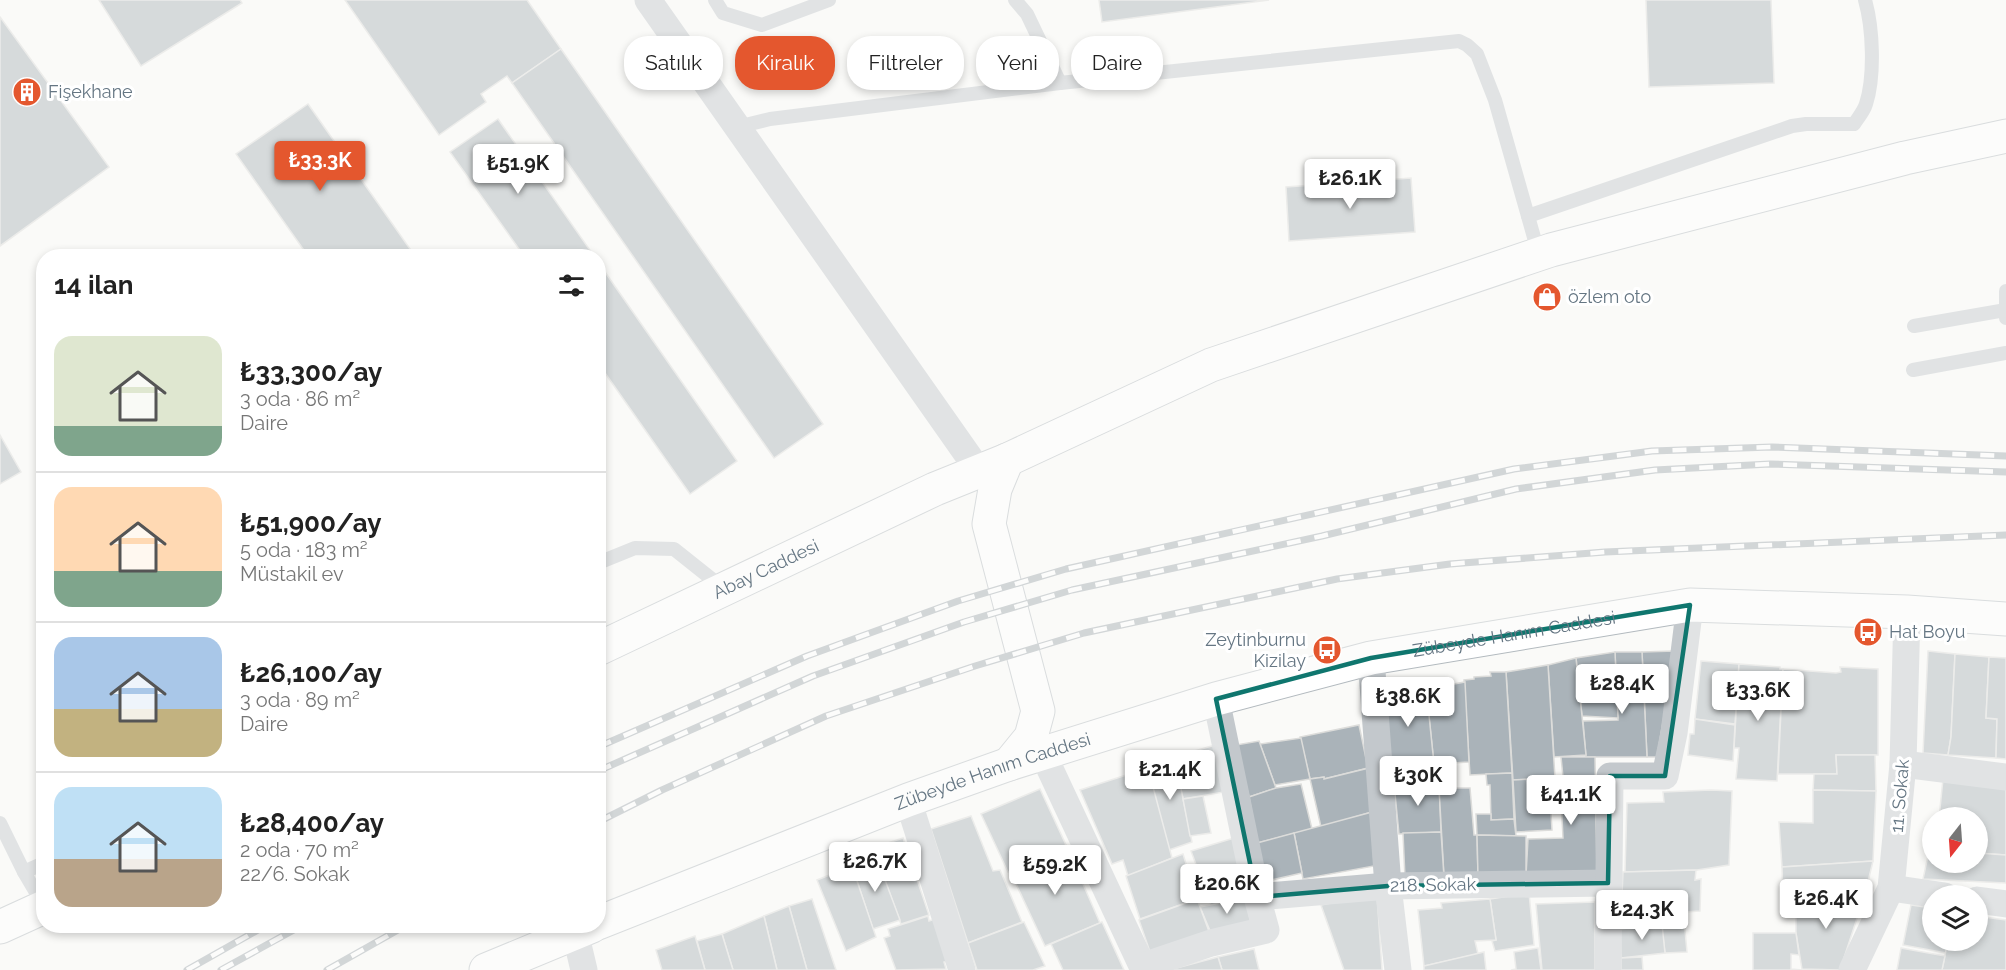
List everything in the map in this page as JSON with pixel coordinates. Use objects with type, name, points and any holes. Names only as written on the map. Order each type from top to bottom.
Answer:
[{"type":"main road","name":"Abay Caddesi","points":[[606,645],[935,489],[993,466],[1211,365],[1539,255],[1905,158],[2006,136]]},
{"type":"main road","points":[[993,466],[994,489],[989,524],[1038,711],[1031,737],[1010,764]]},
{"type":"main road","points":[[935,489],[965,502],[989,524]]},
{"type":"main road","name":"Zübeyde Hanım Caddesi","points":[[606,920],[908,800],[1010,764],[1216,699],[1371,658],[1690,605],[1907,612],[2006,619]]},
{"type":"main road","points":[[1038,711],[1068,730],[1100,736]]},
{"type":"main road","points":[[0,927],[36,910]]},
{"type":"main road","name":"Zübeyde Hanım Caddesi","points":[[486,970],[574,933]]},
{"type":"street","points":[[648,0],[737,127],[993,466]]},
{"type":"street","points":[[1608,970],[1610,776],[1665,777],[1674,733],[1690,605]]},
{"type":"street","name":"11. Sokak","points":[[1852,970],[1891,888],[1903,764],[1907,612]]},
{"type":"street","points":[[1371,658],[1388,886],[1398,970]]},
{"type":"street","points":[[1043,754],[1144,968],[1211,943],[1266,930],[1257,897],[1216,699]]},
{"type":"street","points":[[1903,764],[2006,777]]},
{"type":"street","points":[[908,800],[962,970]]},
{"type":"street","name":"218. Sokak","points":[[1257,897],[1388,886],[1608,883]]},
{"type":"street","points":[[1891,888],[1922,893]]},
{"type":"street","points":[[1988,902],[2006,904]]},
{"type":"street","points":[[584,970],[587,933]]},
{"type":"lane","points":[[715,0],[723,13],[762,25],[829,0]]},
{"type":"lane","points":[[1015,0],[1027,14],[1060,83]]},
{"type":"lane","points":[[1528,216],[1792,126],[1854,124],[1866,107],[1872,77],[1865,0]]},
{"type":"lane","points":[[737,127],[770,119],[1060,83],[1459,41],[1477,54],[1495,100],[1539,255]]},
{"type":"lane","points":[[2006,291],[2006,318]]},
{"type":"lane","points":[[1914,326],[2006,310]]},
{"type":"lane","points":[[1913,370],[2006,353]]},
{"type":"lane","points":[[606,560],[635,548],[674,549],[724,590]]},
{"type":"lane","points":[[0,823],[36,892]]},
{"type":"lane","points":[[24,872],[36,867]]},
{"type":"highlighted area","points":[[1690,605],[1665,776],[1610,776],[1608,883],[1388,886],[1257,897],[1216,699],[1371,658]]},
{"type":"building","points":[[99,0],[240,0],[242,3],[141,66]]},
{"type":"building","points":[[345,0],[527,0],[561,49],[512,83],[507,76],[481,94],[486,102],[439,135]]},
{"type":"building","points":[[1099,0],[1269,0],[1102,22]]},
{"type":"building","points":[[1646,0],[1771,0],[1774,83],[1649,87]]},
{"type":"building","name":"Fişekhane","points":[[0,17],[109,167],[0,246]]},
{"type":"building","points":[[561,49],[823,424],[774,458],[512,83]]},
{"type":"building","points":[[308,104],[410,249],[303,249],[236,154]]},
{"type":"building","points":[[498,119],[589,249],[519,249],[450,152]]},
{"type":"building","points":[[1411,178],[1415,232],[1289,241],[1286,187]]},
{"type":"building","points":[[606,273],[737,461],[690,494],[606,374]]},
{"type":"building","points":[[0,435],[21,472],[0,484]]},
{"type":"building","points":[[1675,651],[1657,757],[1647,757],[1642,652]]},
{"type":"building","points":[[1928,651],[1955,654],[1948,755],[1923,753]]},
{"type":"building","points":[[1615,652],[1642,652],[1647,757],[1586,757],[1583,721],[1618,720]]},
{"type":"building","points":[[1615,652],[1618,718],[1582,716],[1576,658]]},
{"type":"building","points":[[1955,654],[1989,657],[1986,718],[1997,719],[1996,758],[1948,755]]},
{"type":"building","points":[[1989,657],[2006,658],[2006,759],[1996,758],[1997,719],[1986,718]]},
{"type":"building","points":[[1576,658],[1586,755],[1554,757],[1548,665]]},
{"type":"building","points":[[1701,661],[1739,664],[1735,724],[1695,719]]},
{"type":"building","points":[[1739,664],[1783,669],[1777,781],[1736,779],[1739,748],[1734,748]]},
{"type":"building","points":[[1548,665],[1555,778],[1513,780],[1506,672]]},
{"type":"building","points":[[1840,667],[1878,669],[1878,755],[1836,755],[1837,774],[1778,774],[1783,669],[1836,673],[1841,672]]},
{"type":"building","points":[[1490,672],[1506,672],[1512,773],[1470,775],[1464,680],[1491,676]]},
{"type":"building","points":[[1465,682],[1469,762],[1434,764],[1426,689]]},
{"type":"building","points":[[1426,686],[1434,764],[1391,770],[1383,692]]},
{"type":"building","points":[[1695,719],[1735,725],[1733,761],[1688,755],[1690,734],[1694,734]]},
{"type":"building","points":[[1359,725],[1368,768],[1324,779],[1324,777],[1310,779],[1300,737]]},
{"type":"building","points":[[1301,738],[1310,779],[1275,785],[1260,744]]},
{"type":"building","points":[[1259,741],[1276,788],[1249,797],[1236,745]]},
{"type":"building","points":[[1215,745],[1224,792],[1183,799],[1174,757]]},
{"type":"building","points":[[1174,755],[1192,842],[1169,850],[1146,764]]},
{"type":"building","points":[[1836,755],[1875,755],[1876,791],[1813,790],[1814,774],[1837,774]]},
{"type":"building","points":[[1561,757],[1595,757],[1597,874],[1526,875],[1528,839],[1563,838]]},
{"type":"building","points":[[1148,768],[1172,858],[1128,876],[1123,860],[1112,864],[1080,790]]},
{"type":"building","points":[[1369,768],[1372,812],[1321,827],[1310,779],[1324,777],[1324,779]]},
{"type":"building","points":[[1512,773],[1514,819],[1491,820],[1490,785],[1487,785],[1486,774]]},
{"type":"building","points":[[1549,778],[1552,830],[1516,832],[1513,780]]},
{"type":"building","points":[[1943,779],[2006,787],[2006,855],[1988,854],[1988,807],[1940,807]]},
{"type":"building","points":[[1439,780],[1441,832],[1399,834],[1394,784]]},
{"type":"building","points":[[1301,784],[1312,829],[1257,843],[1249,797],[1276,788]]},
{"type":"building","points":[[1439,788],[1470,788],[1474,835],[1477,835],[1478,876],[1444,877]]},
{"type":"building","points":[[1040,789],[1066,845],[1008,872],[981,814]]},
{"type":"building","points":[[1813,790],[1876,791],[1873,861],[1782,867],[1779,822],[1813,823]]},
{"type":"building","points":[[1732,791],[1729,865],[1697,870],[1625,872],[1627,803],[1664,802],[1663,792]]},
{"type":"building","points":[[1203,796],[1211,833],[1190,836],[1183,799]]},
{"type":"building","points":[[1372,812],[1374,866],[1303,879],[1294,833]]},
{"type":"building","points":[[1476,814],[1491,814],[1491,820],[1514,819],[1516,836],[1477,835]]},
{"type":"building","points":[[971,816],[993,871],[1000,870],[1022,922],[968,943],[931,829]]},
{"type":"building","points":[[1441,832],[1444,877],[1405,878],[1403,833]]},
{"type":"building","points":[[1294,833],[1302,873],[1263,882],[1257,843]]},
{"type":"building","points":[[1477,835],[1526,836],[1526,875],[1478,876]]},
{"type":"building","points":[[903,838],[929,915],[901,924],[873,848]]},
{"type":"building","points":[[1234,838],[1246,898],[1211,905],[1191,851]]},
{"type":"building","points":[[1066,845],[1100,923],[1045,946],[1010,871]]},
{"type":"building","points":[[1183,854],[1197,899],[1140,919],[1126,876]]},
{"type":"building","points":[[1988,854],[2006,855],[2006,883],[1923,879],[1924,873],[1988,873]]},
{"type":"building","points":[[876,856],[900,920],[873,929],[852,866]]},
{"type":"building","points":[[1873,861],[1865,894],[1783,901],[1782,867]]},
{"type":"building","points":[[852,866],[876,937],[846,951],[817,880]]},
{"type":"building","points":[[1696,870],[1695,880],[1701,879],[1700,911],[1621,916],[1623,872]]},
{"type":"building","points":[[1529,893],[1534,945],[1495,951],[1492,941],[1496,940],[1490,899]]},
{"type":"building","points":[[1377,894],[1382,970],[1344,970],[1321,905]]},
{"type":"building","points":[[1865,894],[1840,970],[1802,969],[1796,933],[1796,900]]},
{"type":"building","points":[[1246,898],[1251,924],[1211,933],[1200,907]]},
{"type":"building","points":[[812,899],[836,970],[807,970],[789,906]]},
{"type":"building","points":[[1197,899],[1210,934],[1150,952],[1139,920]]},
{"type":"building","points":[[1490,899],[1496,940],[1475,941],[1478,954],[1424,966],[1418,910],[1442,908],[1441,903]]},
{"type":"building","points":[[1595,902],[1595,970],[1542,970],[1536,904]]},
{"type":"building","points":[[1911,905],[1922,907],[1922,949],[1903,945]]},
{"type":"building","points":[[789,906],[807,970],[777,970],[764,916]]},
{"type":"building","points":[[764,916],[777,970],[733,970],[722,934]]},
{"type":"building","points":[[928,916],[929,921],[935,919],[949,961],[944,962],[946,969],[896,970],[884,938],[890,936],[888,929]]},
{"type":"building","points":[[1988,918],[2006,920],[2006,970],[1942,970],[1946,951],[1988,951]]},
{"type":"building","points":[[1684,919],[1687,952],[1665,953],[1661,921]]},
{"type":"building","points":[[1024,922],[1045,966],[1033,970],[977,970],[968,943]]},
{"type":"building","points":[[1102,922],[1124,970],[1063,970],[1051,944]]},
{"type":"building","points":[[1662,924],[1665,953],[1621,958],[1620,929]]},
{"type":"building","points":[[1753,933],[1796,933],[1799,955],[1791,954],[1791,969],[1802,970],[1753,970]]},
{"type":"building","points":[[722,934],[733,970],[705,970],[697,941]]},
{"type":"building","points":[[695,936],[705,970],[662,970],[656,950]]},
{"type":"building","points":[[1538,948],[1541,970],[1511,970],[1516,969],[1514,952]]},
{"type":"building","points":[[1901,948],[1945,956],[1942,970],[1897,970]]},
{"type":"building","points":[[1254,949],[1259,970],[1222,970],[1218,957]]},
{"type":"building","points":[[1484,952],[1486,970],[1424,970],[1424,966]]},
{"type":"building","points":[[1218,957],[1222,970],[1169,970]]},
{"type":"building","points":[[1642,957],[1643,970],[1621,970],[1621,958]]},
{"type":"railway","points":[[606,744],[807,656],[958,601],[1066,569],[1514,469],[1652,451],[1772,447],[2006,456]]},
{"type":"railway","points":[[606,767],[813,676],[964,622],[1072,590],[1322,536],[1516,489],[1655,470],[1770,464],[2006,472]]},
{"type":"railway","points":[[606,818],[662,790],[826,716],[975,666],[1084,633],[1337,579],[1450,564],[1605,552],[2006,535]]},
{"type":"railway","points":[[187,970],[253,933]]},
{"type":"railway","points":[[221,970],[288,933]]},
{"type":"railway","points":[[327,970],[393,933]]},
{"type":"place","name":"Fişekhane","points":[[27,92]]},
{"type":"place","name":"özlem oto","points":[[1547,297]]},
{"type":"place","name":"Hat Boyu","points":[[1868,632]]},
{"type":"place","name":"Zeytinburnu Kizilay","points":[[1327,650]]}]
